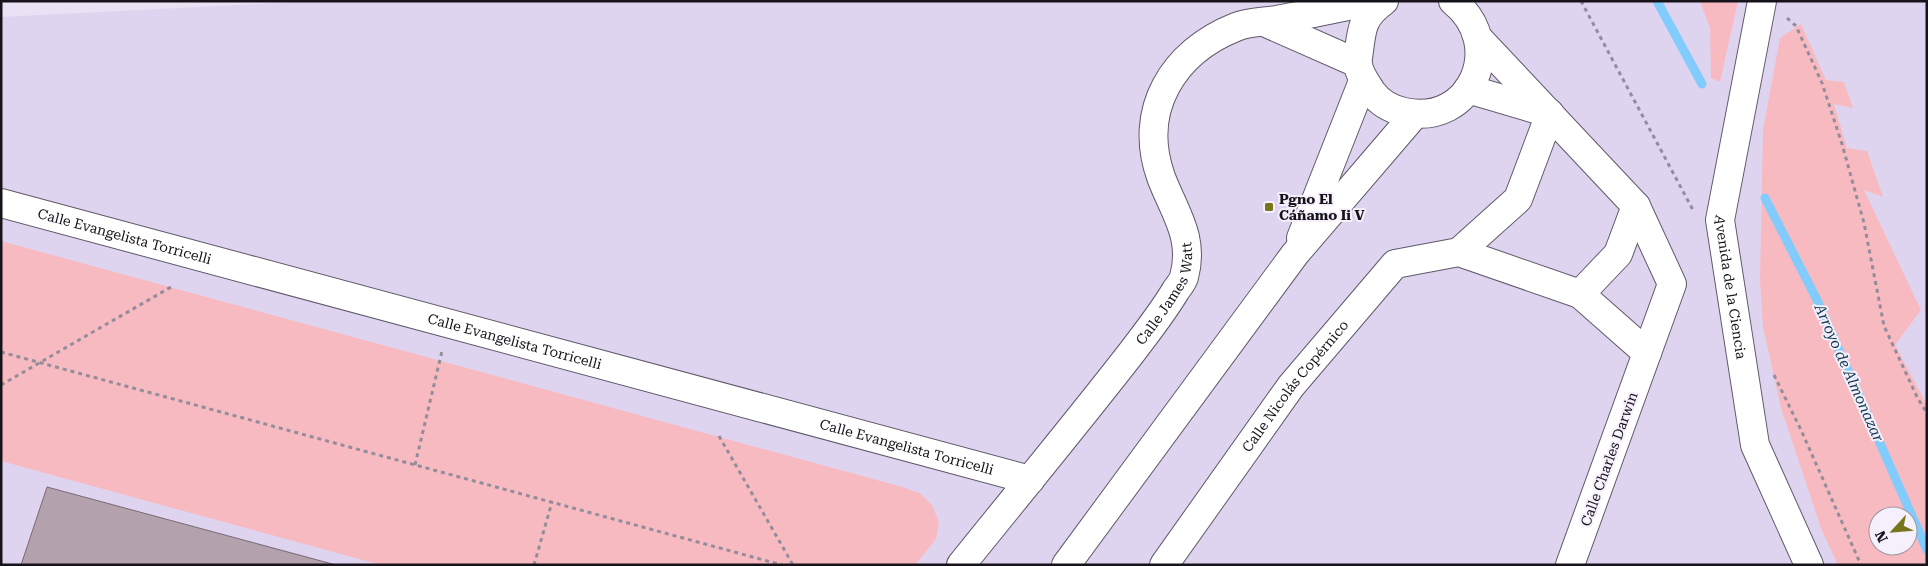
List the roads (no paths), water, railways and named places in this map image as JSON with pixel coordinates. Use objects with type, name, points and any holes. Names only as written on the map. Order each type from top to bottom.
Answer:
[{"type":"street","name":"Calle James Watt","points":[[961,565],[1072,430],[1167,306],[1184,278],[1187,251],[1183,224],[1161,177],[1154,151],[1154,122],[1160,98],[1171,77],[1191,53],[1212,38],[1238,26],[1374,1]]},
{"type":"street","points":[[1295,254],[1360,72],[1363,24],[1374,8],[1384,1]]},
{"type":"street","points":[[1264,22],[1360,72],[1376,98],[1394,110],[1415,114],[1435,112],[1454,103],[1468,89],[1476,74],[1480,56],[1479,39],[1473,23],[1461,4]]},
{"type":"street","name":"Avenida de la Ciencia","points":[[1772,8],[1720,220],[1755,445],[1809,565]]},
{"type":"street","name":"Calle Charles Darwin","points":[[1479,39],[1636,206],[1672,284],[1570,565]]},
{"type":"street","points":[[1468,89],[1550,114],[1518,199],[1459,252],[1580,294],[1647,353]]},
{"type":"street","points":[[1066,565],[1295,254],[1415,114]]},
{"type":"street","name":"Calle Evangelista Torricelli","points":[[1,203],[1030,480]]},
{"type":"street","points":[[1580,294],[1618,254],[1636,206]]},
{"type":"street","name":"Calle Nicolás Copérnico","points":[[1164,565],[1290,386],[1395,264],[1459,252]]},
{"type":"waterway","name":"Arroyo de Almonazar","points":[[1657,1],[1702,84]]},
{"type":"waterway","name":"Arroyo de Almonazar","points":[[1765,198],[1817,300],[1927,550]]},
{"type":"place","name":"Pgno El Cáñamo Ii V","points":[[1269,207]]}]
